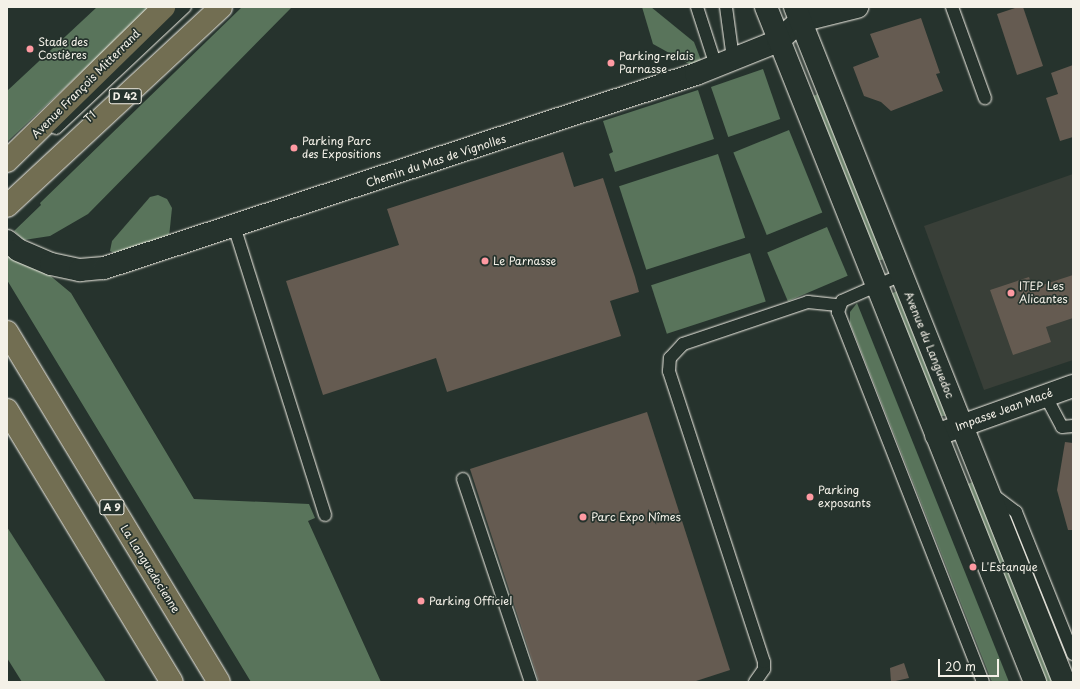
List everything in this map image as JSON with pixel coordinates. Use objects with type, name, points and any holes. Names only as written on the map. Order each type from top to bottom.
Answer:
[{"type":"main road","name":"Avenue François Mitterrand","points":[[11,163],[164,7]]},
{"type":"main road","name":"D 42","points":[[7,206],[29,180],[221,7]]},
{"type":"main road","name":"La Languedocienne","points":[[7,332],[220,682]]},
{"type":"main road","points":[[7,410],[172,682]]},
{"type":"street","points":[[766,7],[778,41],[875,285],[1035,682]]},
{"type":"street","name":"Chemin du Mas de Vignolles","points":[[7,242],[31,256],[80,270],[104,268],[607,105],[725,62],[778,41],[797,14],[857,7]]},
{"type":"street","name":"Avenue du Languedoc","points":[[797,14],[1064,682]]},
{"type":"street","name":"Impasse Jean Macé","points":[[936,435],[960,425],[1073,386]]},
{"type":"lane","name":"T1","points":[[11,163],[185,7]]},
{"type":"lane","name":"T1","points":[[7,195],[29,180],[208,7]]},
{"type":"lane","points":[[697,7],[725,62]]},
{"type":"lane","points":[[725,62],[726,7]]},
{"type":"lane","points":[[952,7],[985,98]]},
{"type":"lane","points":[[234,226],[325,515]]},
{"type":"lane","points":[[755,682],[762,674],[764,662],[669,371],[670,358],[683,344],[808,302],[838,305],[875,285],[901,275]]},
{"type":"lane","points":[[838,305],[840,320],[983,682]]},
{"type":"lane","points":[[1045,395],[1062,427],[1073,426]]},
{"type":"lane","points":[[463,479],[531,682]]},
{"type":"lane","points":[[986,490],[1016,512],[1073,654]]},
{"type":"shaded area","name":"ITEP Les Alicantes","points":[[1073,174],[1073,360],[984,390],[924,226]]},
{"type":"green space","points":[[97,7],[151,7],[7,142],[7,91]]},
{"type":"green space","points":[[242,7],[292,7],[88,214],[50,236],[24,240],[14,231],[41,205],[40,203]]},
{"type":"green space","points":[[642,7],[651,7],[694,42],[701,60],[691,65],[653,44]]},
{"type":"green space","points":[[763,69],[780,119],[728,137],[711,87]]},
{"type":"green space","points":[[698,90],[714,139],[615,172],[609,154],[613,152],[603,121]]},
{"type":"green space","points":[[820,93],[884,258],[882,260],[878,260],[811,97]]},
{"type":"green space","points":[[789,130],[822,213],[767,235],[733,152]]},
{"type":"green space","points":[[718,154],[745,238],[646,270],[619,186]]},
{"type":"green space","points":[[158,195],[167,199],[172,208],[169,237],[114,253],[110,251],[112,241],[150,197]]},
{"type":"green space","points":[[827,227],[848,276],[788,301],[767,252]]},
{"type":"green space","points":[[7,252],[41,268],[71,293],[194,499],[309,504],[315,518],[308,521],[381,682],[251,682],[7,280]]},
{"type":"green space","points":[[750,253],[766,302],[667,334],[651,285]]},
{"type":"green space","points":[[897,291],[947,414],[945,416],[939,416],[891,294]]},
{"type":"green space","points":[[857,303],[1009,682],[992,682],[850,323],[850,312]]},
{"type":"green space","points":[[975,481],[1056,682],[1046,682],[968,484]]},
{"type":"green space","points":[[7,527],[106,682],[22,682],[7,658]]},
{"type":"building","points":[[1018,7],[1023,7],[1043,66],[1017,75],[997,14]]},
{"type":"building","points":[[921,18],[940,73],[936,74],[943,91],[891,111],[881,102],[864,96],[853,67],[879,57],[870,34]]},
{"type":"building","points":[[1073,65],[1073,137],[1060,141],[1046,98],[1058,94],[1051,73]]},
{"type":"building","name":"Le Parnasse","points":[[563,152],[574,187],[603,178],[635,277],[639,292],[610,301],[621,336],[447,392],[436,358],[323,395],[286,281],[399,245],[387,209]]},
{"type":"building","points":[[1073,275],[1073,318],[1046,327],[1051,342],[1013,355],[990,290],[1029,277],[1033,288]]},
{"type":"building","name":"Parc Expo Nîmes","points":[[647,412],[730,670],[693,682],[539,682],[470,469]]},
{"type":"building","points":[[1065,442],[1073,443],[1073,530],[1068,530],[1057,490]]},
{"type":"building","points":[[904,663],[909,678],[891,682],[890,668]]},
{"type":"place","name":"Stade des Costières","points":[[30,49]]},
{"type":"place","name":"Parking-relais Parnasse","points":[[611,63]]},
{"type":"place","name":"Parking Parc des Expositions","points":[[294,148]]},
{"type":"place","name":"Le Parnasse","points":[[485,261]]},
{"type":"place","name":"ITEP Les Alicantes","points":[[1011,293]]},
{"type":"place","name":"Parking exposants","points":[[810,497]]},
{"type":"place","name":"Parc Expo Nîmes","points":[[583,517]]},
{"type":"place","name":"L'Estanque","points":[[973,567]]},
{"type":"place","name":"Parking Officiel","points":[[421,601]]}]
